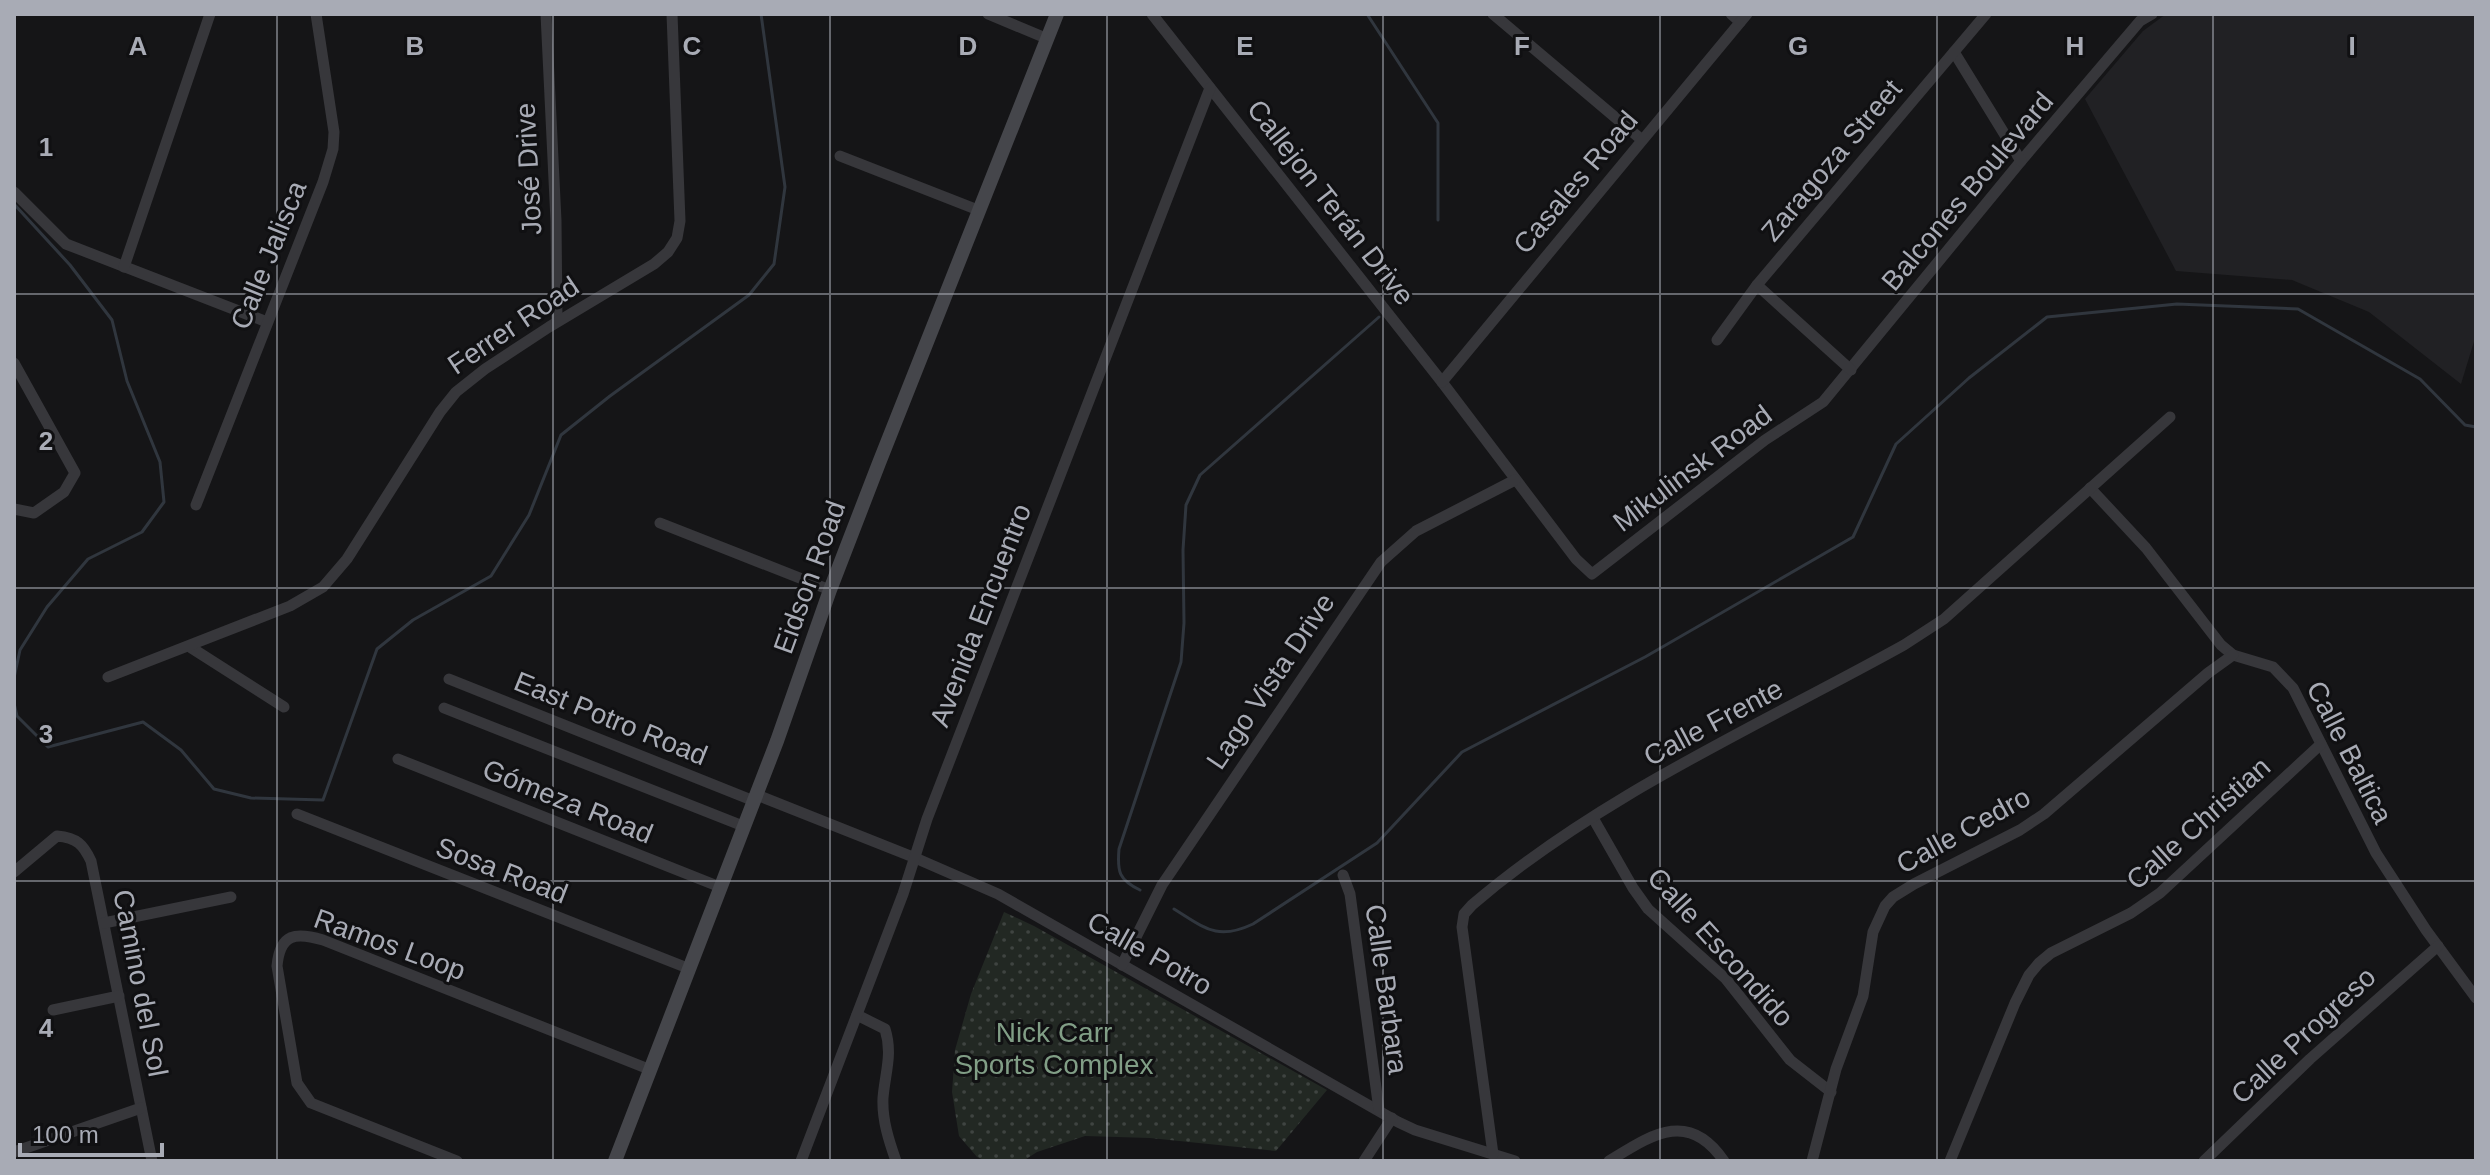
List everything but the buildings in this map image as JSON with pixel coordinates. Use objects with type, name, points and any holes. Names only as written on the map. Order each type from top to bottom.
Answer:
[{"type":"street","points":[[124,267],[210,14]]},
{"type":"street","name":"Calle Jalisca","points":[[196,505],[323,182],[333,149],[332,116],[316,14]]},
{"type":"street","name":"José Drive","points":[[546,14],[556,221],[557,321]]},
{"type":"street","name":"Ferrer Road","points":[[108,677],[290,606],[323,587],[347,559],[440,412],[456,392],[557,321],[654,264],[668,252],[677,238],[680,221],[672,14]]},
{"type":"street","points":[[988,14],[1048,39]]},
{"type":"street","name":"Eidson Road","points":[[615,1161],[756,798],[830,590],[1057,14]]},
{"type":"street","name":"Callejon Terán Drive","points":[[1152,14],[1442,382],[1576,559],[1592,574]]},
{"type":"street","points":[[1493,14],[1642,140]]},
{"type":"street","name":"Zaragoza Street","points":[[1717,340],[1757,285],[1986,14]]},
{"type":"street","name":"Balcones Boulevard","points":[[1823,402],[2021,161],[2140,21],[2152,14]]},
{"type":"street","name":"Casales Road","points":[[1442,382],[1739,17]]},
{"type":"street","points":[[1954,52],[2021,161]]},
{"type":"street","name":"Avenida Encuentro","points":[[801,1161],[903,894],[913,857],[1210,88]]},
{"type":"street","points":[[840,156],[978,210]]},
{"type":"street","points":[[14,192],[66,244],[267,322]]},
{"type":"street","points":[[1757,285],[1851,370]]},
{"type":"street","points":[[14,363],[75,473],[64,492],[34,513],[14,509]]},
{"type":"street","name":"Mikulinsk Road","points":[[1592,574],[1765,440],[1823,402]]},
{"type":"street","name":"Calle Frente","points":[[1493,1154],[1463,939],[1464,914],[1482,897],[1593,818],[1919,636],[1959,607],[2170,417]]},
{"type":"street","name":"Lago Vista Drive","points":[[1122,965],[1162,885],[1381,562],[1416,531],[1515,480]]},
{"type":"street","points":[[2090,488],[2146,548],[2214,636],[2233,655]]},
{"type":"street","points":[[660,523],[830,590]]},
{"type":"street","points":[[190,647],[284,707]]},
{"type":"street","name":"Calle Baltica","points":[[2233,655],[2273,667],[2293,688],[2367,836],[2438,946],[2476,998]]},
{"type":"street","name":"Calle Cedro","points":[[1812,1161],[1843,1049],[1863,996],[1873,932],[1885,906],[1914,884],[2020,830],[2044,814],[2233,655]]},
{"type":"street","name":"East Potro Road","points":[[449,679],[756,798]]},
{"type":"street","points":[[444,708],[743,826]]},
{"type":"street","name":"Calle Christian","points":[[1950,1161],[2022,989],[2039,963],[2066,945],[2131,913],[2160,893],[2321,744]]},
{"type":"street","name":"Gómeza Road","points":[[398,759],[720,887]]},
{"type":"street","name":"Calle Potro","points":[[756,798],[913,857],[998,894],[1415,1130],[1515,1161]]},
{"type":"street","name":"Sosa Road","points":[[297,814],[690,969]]},
{"type":"street","name":"Calle Escondido","points":[[1593,818],[1648,909],[1726,979],[1790,1060],[1831,1092]]},
{"type":"street","name":"Camino del Sol","points":[[14,872],[57,836],[70,837],[83,844],[91,861],[152,1161]]},
{"type":"street","name":"Calle Barbara","points":[[1343,875],[1350,894],[1379,1110]]},
{"type":"street","points":[[104,923],[231,897]]},
{"type":"street","name":"Ramos Loop","points":[[457,1161],[311,1103],[297,1083],[277,966],[280,948],[286,940],[292,936],[306,935],[323,940],[651,1070]]},
{"type":"street","name":"Calle Progreso","points":[[2204,1161],[2310,1059],[2438,946]]},
{"type":"street","points":[[53,1010],[119,996]]},
{"type":"street","points":[[857,1015],[885,1029],[889,1043],[890,1058],[883,1100],[886,1129],[896,1161]]},
{"type":"street","points":[[14,1152],[141,1108]]},
{"type":"street","points":[[1364,1161],[1392,1118]]},
{"type":"street","points":[[1609,1161],[1660,1131],[1680,1130],[1707,1142],[1724,1161]]},
{"type":"shaded area","points":[[2166,14],[2476,14],[2476,335],[2461,384],[2369,312],[2292,280],[2176,271],[2085,99],[2143,31]]},
{"type":"green space","name":"Nick Carr Sports Complex","points":[[1004,912],[1327,1090],[1276,1151],[1150,1138],[1085,1136],[1037,1152],[1023,1161],[986,1161],[977,1157],[959,1136],[952,1092],[955,1050],[971,994]]},
{"type":"waterway","points":[[14,703],[17,716],[48,747],[143,722],[181,750],[214,789],[251,798],[323,800],[377,649],[413,620],[491,576],[529,515],[561,435],[749,295],[774,264],[785,187],[761,14]]},
{"type":"waterway","points":[[1367,14],[1438,123],[1438,220]]},
{"type":"waterway","points":[[14,204],[70,265],[112,320],[127,381],[160,462],[164,502],[142,532],[88,559],[47,607],[20,650],[14,678]]},
{"type":"waterway","points":[[1174,909],[1203,927],[1220,932],[1253,924],[1377,843],[1462,752],[1645,657],[1853,537],[1896,444],[1969,378],[2047,317],[2177,304],[2298,309],[2420,379],[2465,425],[2476,427]]},
{"type":"waterway","points":[[1140,890],[1121,874],[1119,849],[1181,662],[1186,505],[1200,475],[1379,317]]}]
